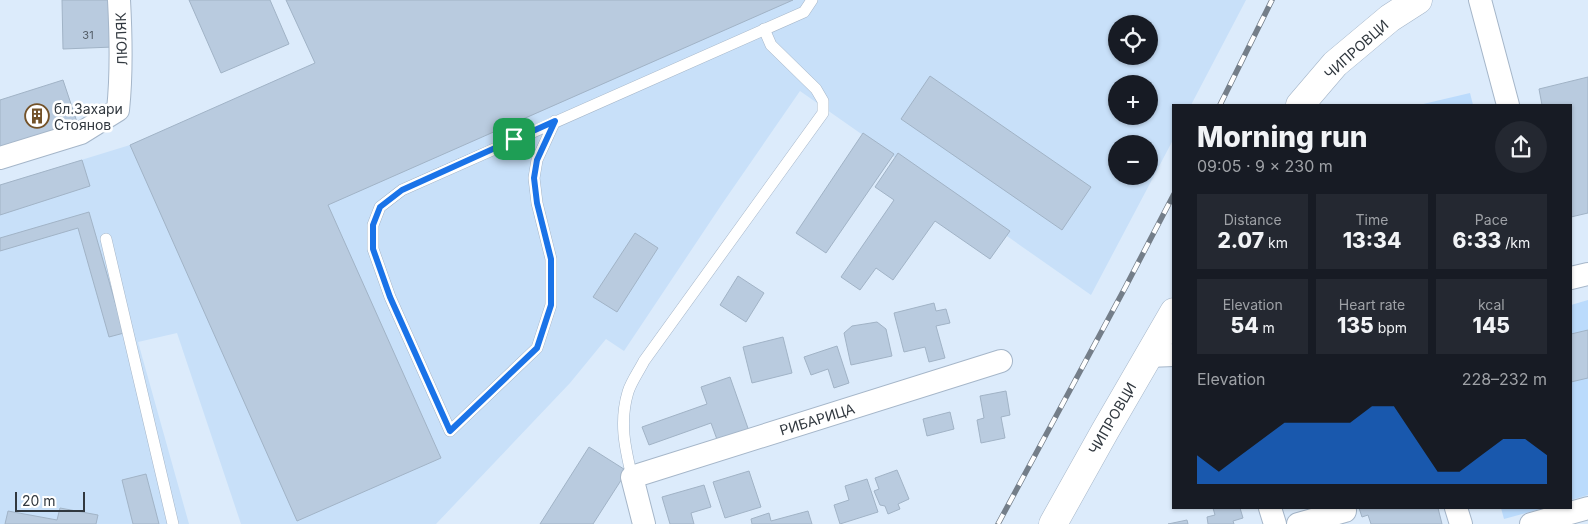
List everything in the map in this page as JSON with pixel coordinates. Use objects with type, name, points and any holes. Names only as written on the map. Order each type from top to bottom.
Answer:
[{"type":"street","name":"ЛЮЛЯК","points":[[0,158],[81,133],[118,110],[122,77],[119,0]]},
{"type":"street","name":"ЧИПРОВЦИ","points":[[1301,104],[1335,64],[1390,18],[1418,0]]},
{"type":"street","points":[[1480,0],[1508,104]]},
{"type":"street","points":[[1572,278],[1588,274]]},
{"type":"street","name":"ЧИПРОВЦИ","points":[[1053,524],[1161,356],[1172,319]]},
{"type":"street","name":"РИБАРИЦА","points":[[632,477],[1001,361]]},
{"type":"street","points":[[632,477],[644,524]]},
{"type":"street","points":[[1531,524],[1588,508]]},
{"type":"street","points":[[1270,509],[1275,524]]},
{"type":"street","points":[[1298,524],[1345,511],[1344,509]]},
{"type":"street","points":[[1456,509],[1461,524]]},
{"type":"lane","points":[[555,121],[537,160],[534,178],[537,203],[551,259],[551,305],[537,348],[450,431],[390,297],[373,249],[373,225],[380,207],[402,190],[555,121],[804,12],[812,0]]},
{"type":"lane","points":[[632,477],[624,445],[624,413],[628,390],[644,361],[823,113],[823,101],[816,89],[771,45],[764,29]]},
{"type":"lane","points":[[106,239],[173,524]]},
{"type":"shaded area","points":[[286,0],[1246,0],[1192,104],[1172,104],[1172,142],[1158,168],[1158,135],[1108,135],[1108,185],[1149,185],[1091,295],[800,91],[624,351],[606,339],[570,383],[436,524],[241,524],[177,333],[138,342],[189,524],[0,524],[0,185],[130,145],[315,63]]},
{"type":"shaded area","points":[[1470,93],[1473,104],[1423,104]]},
{"type":"shaded area","points":[[1588,300],[1588,495],[1572,500],[1572,305]]},
{"type":"shaded area","points":[[1501,509],[1540,509],[1504,519]]},
{"type":"building","points":[[62,0],[112,0],[113,47],[63,49]]},
{"type":"building","points":[[189,0],[270,0],[289,44],[221,73]]},
{"type":"building","points":[[286,0],[793,0],[328,205],[441,458],[297,521],[130,145],[315,63]]},
{"type":"building","points":[[930,76],[1091,187],[1062,230],[901,119]]},
{"type":"building","points":[[1588,77],[1588,213],[1572,217],[1572,104],[1542,104],[1539,89]]},
{"type":"building","name":"бл.Захари Стоянов","points":[[63,80],[80,131],[0,156],[0,100]]},
{"type":"building","points":[[863,133],[894,154],[826,253],[796,233]]},
{"type":"building","points":[[898,153],[1010,231],[990,259],[935,221],[893,280],[876,268],[860,290],[841,277],[894,200],[875,187]]},
{"type":"building","points":[[82,160],[90,186],[0,215],[0,185]]},
{"type":"building","points":[[89,212],[124,333],[109,337],[78,228],[0,251],[0,238]]},
{"type":"building","points":[[635,233],[658,248],[617,312],[593,297]]},
{"type":"building","points":[[738,276],[764,293],[746,322],[720,305]]},
{"type":"building","points":[[934,303],[936,311],[946,309],[950,323],[936,326],[945,358],[929,362],[925,347],[904,352],[894,313]]},
{"type":"building","points":[[877,322],[886,329],[892,356],[851,365],[844,333],[852,326]]},
{"type":"building","points":[[1588,330],[1588,378],[1572,382],[1572,334]]},
{"type":"building","points":[[783,337],[792,373],[752,383],[743,347]]},
{"type":"building","points":[[837,346],[849,383],[834,388],[828,369],[811,375],[804,357]]},
{"type":"building","points":[[730,377],[750,434],[719,445],[711,423],[649,445],[642,427],[707,404],[701,387]]},
{"type":"building","points":[[1006,391],[1010,415],[1001,417],[1005,438],[981,443],[977,420],[984,418],[980,396]]},
{"type":"building","points":[[950,412],[954,429],[927,436],[923,419]]},
{"type":"building","points":[[589,447],[627,471],[593,524],[540,524]]},
{"type":"building","points":[[897,470],[909,499],[898,504],[900,509],[888,514],[885,506],[880,505],[874,491],[879,489],[875,478]]},
{"type":"building","points":[[749,471],[761,507],[725,518],[713,482]]},
{"type":"building","points":[[146,474],[159,524],[133,524],[122,480]]},
{"type":"building","points":[[867,479],[878,512],[840,524],[834,505],[849,500],[845,486]]},
{"type":"building","points":[[704,485],[711,507],[691,513],[694,524],[670,524],[662,497]]},
{"type":"building","points":[[60,508],[98,515],[96,524],[5,524],[8,511],[57,520]]},
{"type":"building","points":[[1213,509],[1240,509],[1243,518],[1233,521],[1234,524],[1208,524],[1207,517],[1215,515]]},
{"type":"building","points":[[1359,509],[1438,509],[1442,524],[1371,524],[1368,515],[1362,517]]},
{"type":"building","points":[[808,511],[812,524],[752,524],[751,519],[769,513],[771,521]]},
{"type":"building","points":[[1187,520],[1188,524],[1168,524]]},
{"type":"railway","points":[[1220,104],[1272,0]]},
{"type":"railway","points":[[998,524],[1172,198]]},
{"type":"place","name":"бл.Захари Стоянов","points":[[37,116]]},
{"type":"route","points":[[555,121],[537,160],[534,178],[537,203],[551,259],[551,305],[537,348],[450,431],[390,297],[373,249],[373,225],[380,207],[402,190],[514,139],[555,121]]}]
